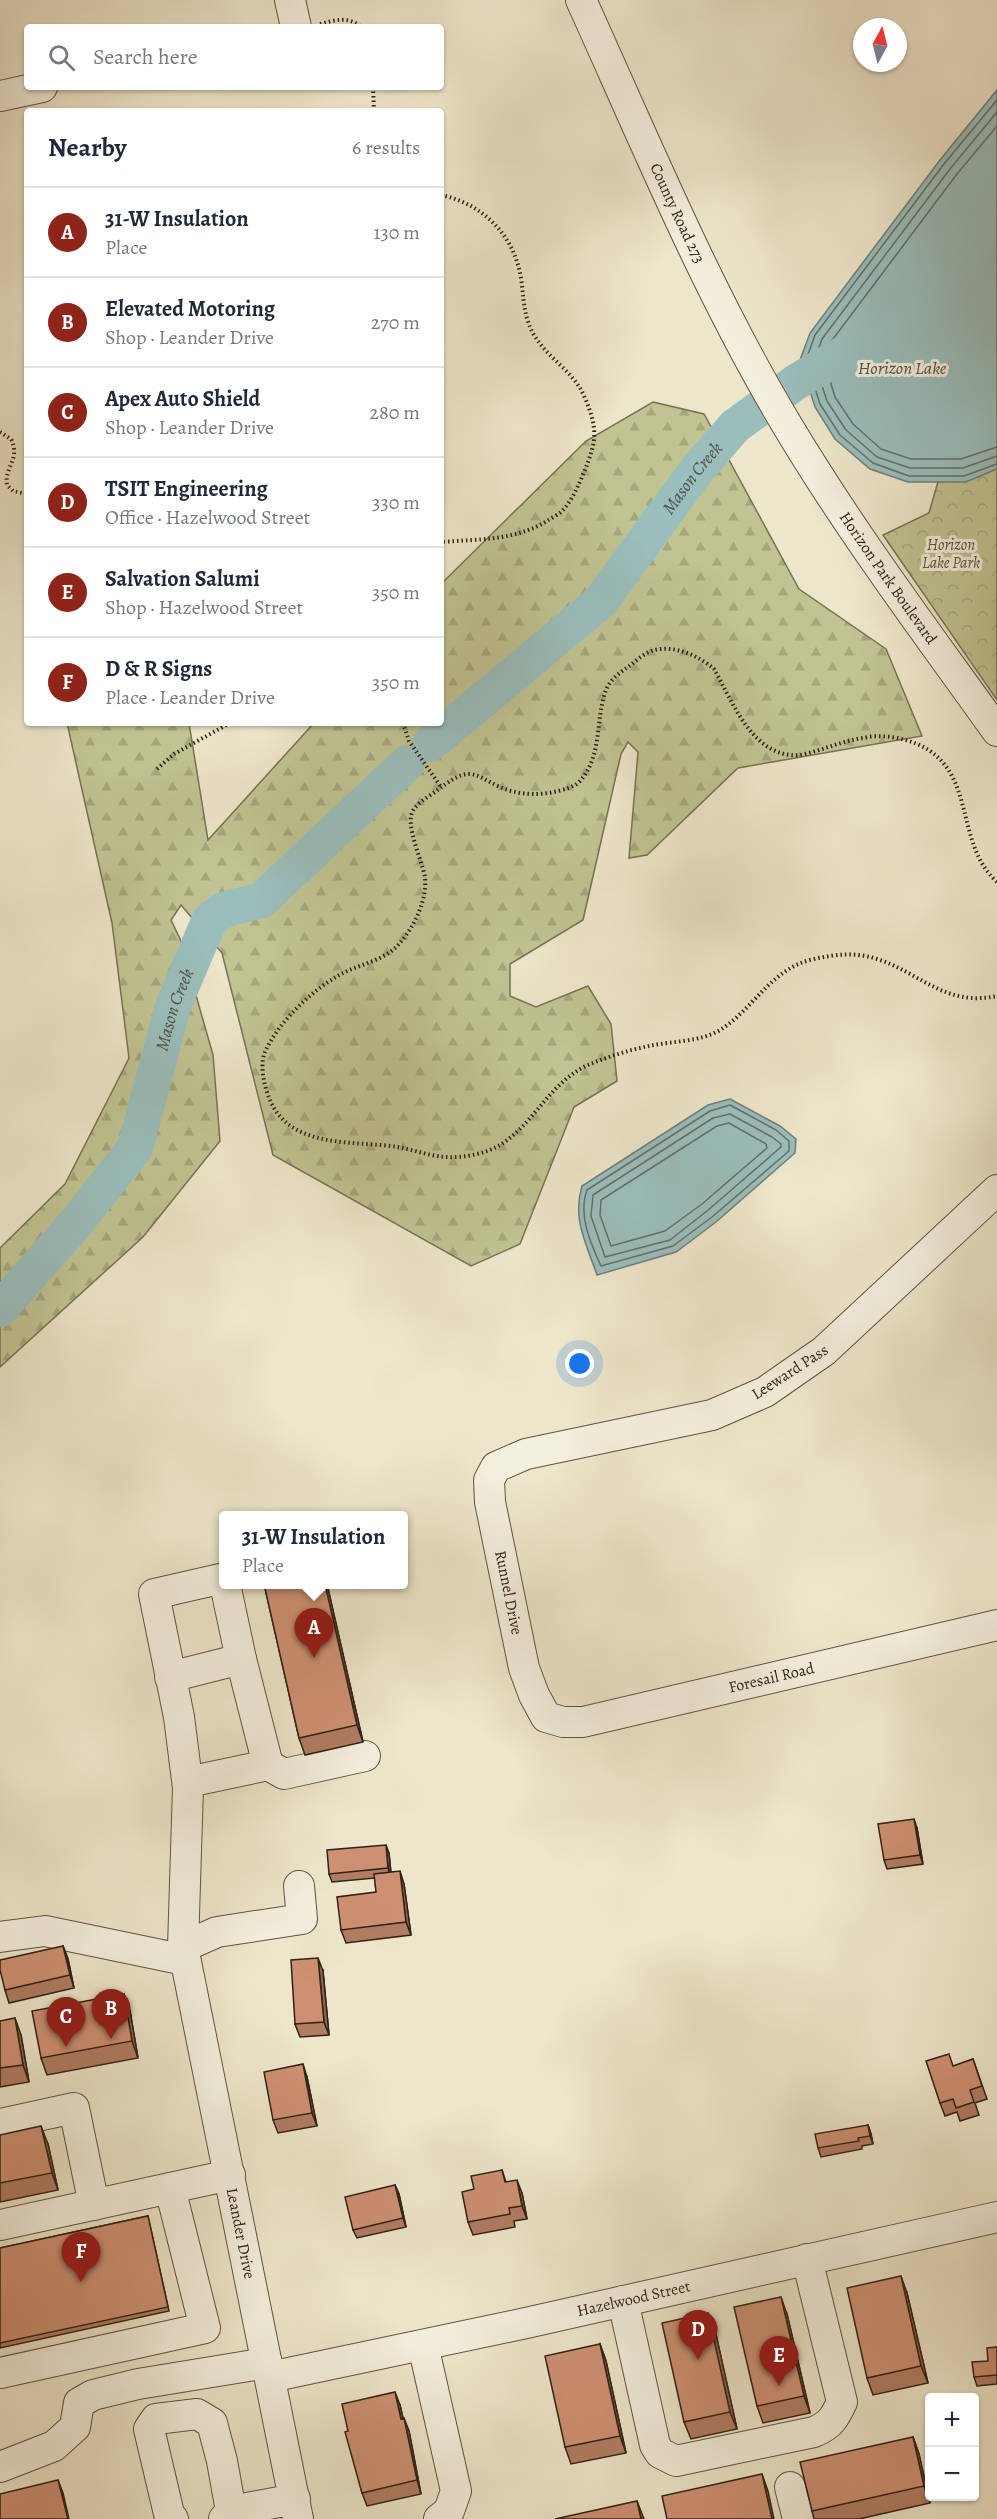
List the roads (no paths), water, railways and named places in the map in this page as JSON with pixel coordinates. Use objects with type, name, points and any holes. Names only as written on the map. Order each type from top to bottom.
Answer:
[{"type":"street","points":[[290,0],[306,24]]},
{"type":"street","name":"County Road 273","points":[[580,0],[710,281],[784,421]]},
{"type":"street","points":[[0,96],[28,90]]},
{"type":"street","name":"Horizon Park Boulevard","points":[[784,421],[858,537],[997,731]]},
{"type":"street","name":"Leeward Pass","points":[[496,1467],[525,1454],[712,1415],[765,1392],[824,1351],[997,1190]]},
{"type":"street","name":"Runnel Drive","points":[[496,1467],[489,1480],[490,1502],[524,1668],[534,1695],[546,1717]]},
{"type":"street","name":"Leander Drive","points":[[219,1579],[154,1594],[188,1782],[184,1953],[297,2509]]},
{"type":"street","points":[[226,1589],[268,1765]]},
{"type":"street","name":"Foresail Road","points":[[546,1717],[563,1722],[583,1722],[997,1625]]},
{"type":"street","points":[[170,1677],[241,1659]]},
{"type":"street","points":[[188,1782],[268,1765],[284,1774],[365,1756]]},
{"type":"street","points":[[0,1936],[45,1931],[184,1953],[218,1932],[302,1919],[299,1886]]},
{"type":"street","points":[[0,2124],[74,2108],[94,2205]]},
{"type":"street","points":[[0,2225],[230,2175]]},
{"type":"street","points":[[0,2373],[205,2328],[170,2188]]},
{"type":"street","name":"Hazelwood Street","points":[[0,2467],[54,2446],[75,2427],[79,2403],[93,2395],[138,2384],[268,2370],[423,2345],[997,2217]]},
{"type":"street","points":[[623,2301],[655,2445],[667,2458],[676,2461],[814,2432],[827,2427],[833,2421],[842,2402],[807,2259]]},
{"type":"street","points":[[423,2345],[456,2491],[449,2511],[439,2519]]},
{"type":"street","points":[[173,2519],[170,2518],[149,2429],[156,2419],[197,2414],[212,2423],[222,2461],[228,2515],[297,2509]]},
{"type":"street","points":[[790,2487],[798,2519]]},
{"type":"water","name":"Horizon Lake","points":[[997,90],[997,469],[966,482],[908,482],[870,469],[835,439],[815,407],[800,360],[810,333],[940,160]]},
{"type":"water","points":[[730,1099],[780,1126],[796,1139],[795,1153],[716,1222],[676,1252],[597,1275],[579,1220],[579,1198],[582,1186],[708,1105]]},
{"type":"waterway","name":"Mason Creek","points":[[430,744],[600,602],[696,471],[735,426],[796,382],[848,351]]},
{"type":"waterway","name":"Mason Creek","points":[[0,1309],[74,1225],[135,1148],[173,1006],[209,921],[223,910],[262,900],[407,763]]},
{"type":"place","name":"31-W Insulation","points":[[314,1658]]},
{"type":"place","name":"Elevated Motoring","points":[[111,2039]]},
{"type":"place","name":"Apex Auto Shield","points":[[66,2047]]},
{"type":"place","name":"D & R Signs","points":[[81,2282]]},
{"type":"place","name":"TSIT Engineering","points":[[698,2360]]},
{"type":"place","name":"Salvation Salumi","points":[[779,2386]]},
{"type":"park label","name":"Horizon Lake Park","points":[[951,554]]}]
